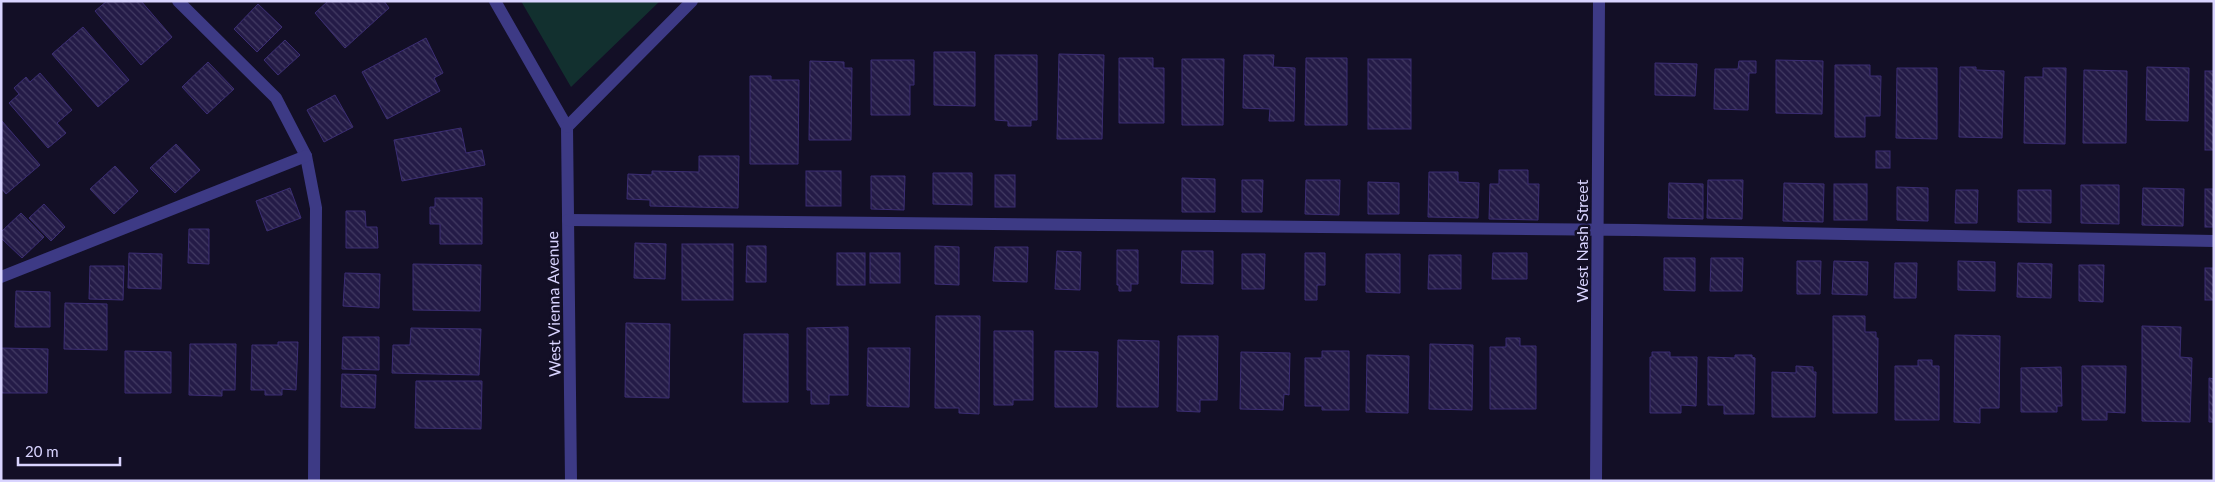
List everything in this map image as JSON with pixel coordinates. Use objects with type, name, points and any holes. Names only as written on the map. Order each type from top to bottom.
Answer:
[{"type":"street","points":[[178,1],[276,98],[306,156],[316,208],[314,481]]},
{"type":"street","points":[[495,1],[567,127],[692,1]]},
{"type":"street","name":"West Nash Street","points":[[1596,481],[1599,1]]},
{"type":"street","name":"West Vienna Avenue","points":[[567,127],[571,481]]},
{"type":"street","points":[[1,277],[306,156]]},
{"type":"street","points":[[568,220],[1598,230],[2214,241]]},
{"type":"green space","points":[[521,1],[660,1],[571,87]]},
{"type":"building","points":[[107,1],[141,1],[172,37],[141,65],[95,11]]},
{"type":"building","points":[[328,1],[384,1],[389,8],[345,48],[315,13]]},
{"type":"building","points":[[258,4],[282,27],[257,52],[234,29]]},
{"type":"building","points":[[83,27],[129,80],[98,107],[52,54]]},
{"type":"building","points":[[426,38],[443,73],[434,78],[440,91],[387,119],[362,72]]},
{"type":"building","points":[[285,40],[300,55],[278,75],[264,60]]},
{"type":"building","points":[[934,52],[975,52],[975,106],[934,105]]},
{"type":"building","points":[[1059,54],[1104,55],[1102,139],[1057,139]]},
{"type":"building","points":[[995,55],[1037,55],[1037,120],[1031,120],[1031,126],[1008,126],[1008,121],[995,120]]},
{"type":"building","points":[[1244,55],[1274,55],[1273,67],[1295,68],[1294,121],[1269,121],[1270,109],[1243,108]]},
{"type":"building","points":[[1119,58],[1153,58],[1153,68],[1164,68],[1164,123],[1119,123]]},
{"type":"building","points":[[1306,58],[1347,58],[1347,125],[1305,125]]},
{"type":"building","points":[[1182,59],[1224,59],[1223,125],[1182,125]]},
{"type":"building","points":[[1368,59],[1411,59],[1411,129],[1368,129]]},
{"type":"building","points":[[871,60],[914,60],[914,85],[910,85],[910,115],[871,115]]},
{"type":"building","points":[[1776,60],[1823,61],[1822,114],[1776,113]]},
{"type":"building","points":[[810,61],[844,62],[844,68],[852,68],[851,140],[809,140]]},
{"type":"building","points":[[1739,61],[1756,61],[1756,73],[1749,73],[1748,110],[1714,109],[1715,69],[1738,69]]},
{"type":"building","points":[[208,62],[234,89],[207,114],[182,87]]},
{"type":"building","points":[[1655,63],[1697,64],[1695,96],[1655,95]]},
{"type":"building","points":[[1835,65],[1870,65],[1870,76],[1881,76],[1880,116],[1865,116],[1865,137],[1835,137]]},
{"type":"building","points":[[1960,67],[1976,67],[1976,70],[2004,71],[2002,138],[1959,137]]},
{"type":"building","points":[[2147,67],[2189,68],[2188,121],[2146,120]]},
{"type":"building","points":[[1897,68],[1937,68],[1937,139],[1896,138]]},
{"type":"building","points":[[2043,68],[2066,68],[2065,144],[2024,143],[2025,77],[2043,77]]},
{"type":"building","points":[[2084,70],[2127,71],[2126,143],[2083,143]]},
{"type":"building","points":[[2205,71],[2214,71],[2214,150],[2205,150]]},
{"type":"building","points":[[40,73],[72,110],[57,123],[66,133],[48,148],[9,103],[19,94],[14,88],[26,77],[30,82]]},
{"type":"building","points":[[750,76],[771,76],[771,80],[799,80],[798,164],[750,164]]},
{"type":"building","points":[[335,95],[353,127],[324,142],[307,110]]},
{"type":"building","points":[[2,121],[40,165],[6,194],[1,188]]},
{"type":"building","points":[[461,128],[466,153],[482,150],[485,165],[402,181],[394,140]]},
{"type":"building","points":[[176,144],[200,170],[175,193],[150,168]]},
{"type":"building","points":[[1876,151],[1890,151],[1890,168],[1876,168]]},
{"type":"building","points":[[699,156],[739,156],[738,208],[650,206],[650,200],[627,199],[628,174],[652,175],[652,171],[699,172]]},
{"type":"building","points":[[115,166],[138,191],[114,214],[90,189]]},
{"type":"building","points":[[1499,170],[1528,170],[1528,184],[1539,184],[1538,220],[1489,219],[1490,184],[1499,184]]},
{"type":"building","points":[[806,171],[841,171],[841,206],[806,206]]},
{"type":"building","points":[[1429,172],[1458,172],[1458,182],[1479,183],[1478,218],[1428,217]]},
{"type":"building","points":[[933,173],[972,173],[972,205],[933,204]]},
{"type":"building","points":[[995,175],[1015,175],[1015,207],[995,207]]},
{"type":"building","points":[[871,176],[905,176],[904,210],[871,209]]},
{"type":"building","points":[[1182,178],[1215,179],[1215,212],[1182,212]]},
{"type":"building","points":[[1242,180],[1263,180],[1262,212],[1242,212]]},
{"type":"building","points":[[1306,180],[1340,180],[1339,215],[1305,214]]},
{"type":"building","points":[[1708,180],[1743,180],[1742,219],[1707,218]]},
{"type":"building","points":[[1368,182],[1399,183],[1399,214],[1368,214]]},
{"type":"building","points":[[1669,183],[1703,184],[1703,219],[1668,218]]},
{"type":"building","points":[[1784,183],[1824,184],[1823,222],[1783,221]]},
{"type":"building","points":[[1834,184],[1867,184],[1867,220],[1834,220]]},
{"type":"building","points":[[2081,185],[2119,185],[2119,224],[2081,223]]},
{"type":"building","points":[[1897,187],[1928,188],[1928,221],[1897,220]]},
{"type":"building","points":[[290,188],[301,218],[267,231],[256,201]]},
{"type":"building","points":[[2143,188],[2184,189],[2183,226],[2142,225]]},
{"type":"building","points":[[2205,189],[2214,189],[2214,227],[2205,227]]},
{"type":"building","points":[[1956,190],[1978,190],[1977,223],[1955,223]]},
{"type":"building","points":[[2018,190],[2051,190],[2051,223],[2018,222]]},
{"type":"building","points":[[435,198],[482,198],[482,244],[440,244],[440,224],[430,224],[430,207],[435,207]]},
{"type":"building","points":[[44,204],[65,227],[51,241],[29,218]]},
{"type":"building","points":[[346,211],[365,211],[366,227],[377,227],[378,248],[346,248]]},
{"type":"building","points":[[21,213],[44,237],[22,258],[1,238],[1,232]]},
{"type":"building","points":[[189,229],[209,229],[209,264],[188,263]]},
{"type":"building","points":[[635,243],[666,244],[665,279],[634,278]]},
{"type":"building","points":[[682,244],[733,244],[733,300],[682,300]]},
{"type":"building","points":[[747,246],[766,246],[766,282],[746,282]]},
{"type":"building","points":[[935,246],[959,247],[959,285],[935,284]]},
{"type":"building","points":[[995,247],[1028,247],[1027,282],[993,281]]},
{"type":"building","points":[[1117,250],[1138,250],[1138,284],[1131,284],[1131,291],[1119,291],[1119,285],[1117,285]]},
{"type":"building","points":[[1057,251],[1081,252],[1080,290],[1055,289]]},
{"type":"building","points":[[1182,251],[1213,251],[1213,284],[1181,283]]},
{"type":"building","points":[[129,253],[162,254],[161,289],[128,288]]},
{"type":"building","points":[[837,253],[865,253],[865,285],[837,285]]},
{"type":"building","points":[[870,253],[900,253],[900,283],[870,283]]},
{"type":"building","points":[[1305,253],[1325,253],[1325,285],[1317,285],[1317,300],[1305,300]]},
{"type":"building","points":[[1493,253],[1527,253],[1527,279],[1492,279]]},
{"type":"building","points":[[1242,254],[1265,254],[1264,289],[1242,289]]},
{"type":"building","points":[[1366,254],[1400,254],[1400,293],[1366,292]]},
{"type":"building","points":[[1429,255],[1461,255],[1461,289],[1428,289]]},
{"type":"building","points":[[1664,258],[1695,258],[1695,291],[1664,290]]},
{"type":"building","points":[[1711,258],[1743,258],[1742,291],[1710,291]]},
{"type":"building","points":[[1797,261],[1821,261],[1820,294],[1797,294]]},
{"type":"building","points":[[1834,261],[1868,262],[1867,295],[1832,294]]},
{"type":"building","points":[[1958,261],[1995,262],[1995,291],[1958,290]]},
{"type":"building","points":[[1895,263],[1917,263],[1916,298],[1894,298]]},
{"type":"building","points":[[2018,263],[2052,264],[2051,298],[2017,297]]},
{"type":"building","points":[[413,264],[481,265],[480,311],[413,310]]},
{"type":"building","points":[[2079,265],[2104,265],[2103,302],[2079,301]]},
{"type":"building","points":[[90,266],[124,266],[123,300],[89,299]]},
{"type":"building","points":[[2205,268],[2214,268],[2214,300],[2205,300]]},
{"type":"building","points":[[345,273],[380,274],[379,308],[343,306]]},
{"type":"building","points":[[16,291],[50,292],[50,327],[15,327]]},
{"type":"building","points":[[65,303],[107,304],[107,350],[64,349]]},
{"type":"building","points":[[936,316],[980,316],[979,414],[959,413],[959,408],[935,408]]},
{"type":"building","points":[[1833,316],[1865,316],[1865,332],[1876,332],[1876,338],[1878,338],[1877,413],[1833,413]]},
{"type":"building","points":[[626,323],[670,324],[669,398],[625,397]]},
{"type":"building","points":[[2142,326],[2181,327],[2180,357],[2192,358],[2190,422],[2142,421]]},
{"type":"building","points":[[848,327],[848,395],[829,395],[829,404],[811,404],[811,390],[807,390],[807,328]]},
{"type":"building","points":[[411,328],[481,329],[479,375],[392,373],[393,345],[410,345]]},
{"type":"building","points":[[994,331],[1033,331],[1033,400],[1013,400],[1013,405],[994,405]]},
{"type":"building","points":[[744,334],[788,334],[788,402],[743,402]]},
{"type":"building","points":[[1955,335],[2000,336],[1999,408],[1980,408],[1980,423],[1954,422]]},
{"type":"building","points":[[1178,336],[1218,336],[1217,400],[1200,400],[1200,412],[1177,411]]},
{"type":"building","points":[[343,337],[379,337],[379,370],[342,369]]},
{"type":"building","points":[[1506,338],[1520,338],[1520,346],[1536,346],[1536,409],[1490,409],[1490,347],[1506,347]]},
{"type":"building","points":[[1118,340],[1159,341],[1158,407],[1117,407]]},
{"type":"building","points":[[278,342],[298,342],[296,390],[282,389],[282,395],[265,395],[265,390],[251,390],[252,345],[278,345]]},
{"type":"building","points":[[190,344],[236,344],[235,390],[222,390],[222,396],[189,395]]},
{"type":"building","points":[[1430,344],[1473,345],[1472,410],[1429,409]]},
{"type":"building","points":[[1,348],[48,349],[47,393],[1,393]]},
{"type":"building","points":[[868,348],[910,348],[909,407],[867,406]]},
{"type":"building","points":[[125,351],[171,352],[171,393],[125,393]]},
{"type":"building","points":[[1055,351],[1098,352],[1097,407],[1055,407]]},
{"type":"building","points":[[1322,351],[1349,351],[1349,410],[1322,410],[1322,406],[1305,406],[1305,358],[1322,358]]},
{"type":"building","points":[[1241,352],[1290,353],[1289,395],[1284,394],[1283,410],[1240,409]]},
{"type":"building","points":[[1652,352],[1670,352],[1670,357],[1697,357],[1696,406],[1681,405],[1681,413],[1650,413],[1650,357],[1652,357]]},
{"type":"building","points":[[1367,355],[1409,356],[1408,413],[1366,412]]},
{"type":"building","points":[[1735,355],[1752,355],[1755,358],[1754,414],[1724,414],[1724,405],[1708,405],[1708,357],[1735,358]]},
{"type":"building","points":[[1918,360],[1932,360],[1932,366],[1939,366],[1939,420],[1895,420],[1895,366],[1918,366]]},
{"type":"building","points":[[1796,366],[1813,367],[1813,372],[1816,372],[1815,417],[1772,417],[1772,372],[1796,373]]},
{"type":"building","points":[[2082,366],[2126,366],[2125,413],[2107,412],[2107,420],[2082,420]]},
{"type":"building","points":[[2061,367],[2062,406],[2057,406],[2057,412],[2021,412],[2021,368]]},
{"type":"building","points":[[342,374],[376,375],[375,408],[341,407]]},
{"type":"building","points":[[2209,378],[2214,379],[2214,422],[2209,422]]},
{"type":"building","points":[[416,381],[482,381],[481,429],[415,428]]}]
